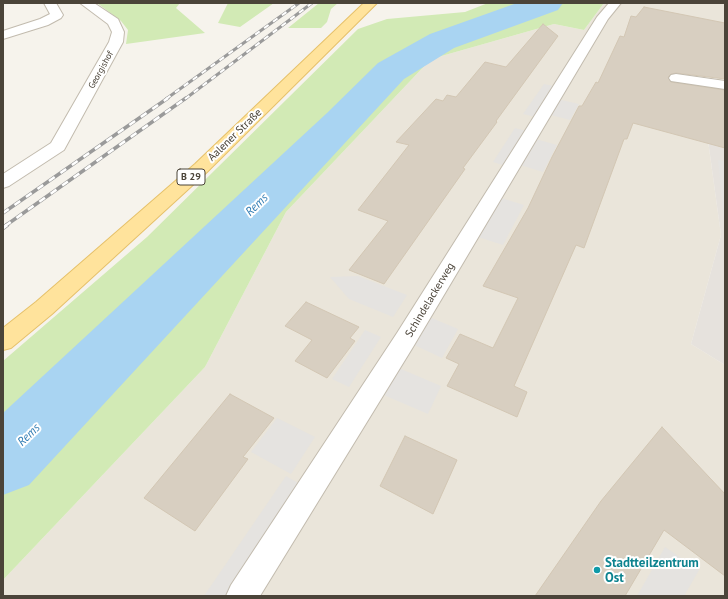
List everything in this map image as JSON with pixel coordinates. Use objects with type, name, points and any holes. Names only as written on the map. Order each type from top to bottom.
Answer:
[{"type":"main road","name":"Aalener Straße","points":[[3,341],[44,308],[201,168],[371,3]]},
{"type":"street","points":[[3,35],[44,22],[57,15],[50,3]]},
{"type":"street","name":"Georgishof","points":[[3,182],[58,146],[116,42],[118,32],[114,22],[86,3]]},
{"type":"street","name":"Schindelackerweg","points":[[242,596],[409,334],[603,17],[615,3]]},
{"type":"street","points":[[676,78],[707,84],[725,85]]},
{"type":"shaded area","points":[[604,3],[725,3],[725,77],[674,71],[671,79],[702,86],[703,104],[721,235],[691,344],[725,365],[725,596],[3,596],[3,580],[205,367],[286,212],[431,59],[554,24],[584,30]]},
{"type":"shaded area","points":[[544,84],[554,86],[535,117],[523,114]]},
{"type":"shaded area","points":[[702,86],[725,89],[725,365],[691,344],[721,235],[703,104]]},
{"type":"shaded area","points":[[557,99],[579,104],[570,120],[547,114]]},
{"type":"shaded area","points":[[515,128],[527,131],[505,166],[493,162]]},
{"type":"shaded area","points":[[532,138],[557,145],[543,172],[517,164]]},
{"type":"shaded area","points":[[718,160],[725,161],[725,234]]},
{"type":"shaded area","points":[[498,197],[524,205],[503,245],[475,236]]},
{"type":"shaded area","points":[[358,276],[407,295],[393,317],[349,299],[330,277]]},
{"type":"shaded area","points":[[427,316],[458,329],[442,358],[410,343]]},
{"type":"shaded area","points":[[365,330],[381,337],[349,387],[332,379]]},
{"type":"shaded area","points":[[394,366],[441,386],[428,414],[379,393]]},
{"type":"shaded area","points":[[277,418],[315,437],[291,474],[251,452]]},
{"type":"shaded area","points":[[286,476],[305,487],[235,596],[204,596]]},
{"type":"shaded area","points":[[665,547],[699,570],[684,596],[637,596]]},
{"type":"green space","points":[[97,3],[180,3],[176,8],[205,33],[126,44],[128,30],[121,21]]},
{"type":"green space","points":[[228,3],[274,3],[240,27],[218,23]]},
{"type":"green space","points":[[319,3],[338,3],[331,9],[327,22],[321,28],[288,28]]},
{"type":"green space","points":[[488,3],[604,3],[584,30],[554,24],[431,59],[286,212],[205,367],[3,580],[3,361],[147,237],[358,29],[387,19],[465,12]]},
{"type":"building","points":[[644,7],[725,23],[725,79],[676,73],[671,74],[668,77],[671,82],[725,90],[725,148],[633,123],[627,139],[624,139],[584,248],[576,245],[514,386],[527,392],[517,417],[447,386],[459,364],[446,358],[460,334],[493,348],[518,298],[483,286],[528,208],[552,157],[579,106],[582,106],[596,82],[598,83],[620,36],[624,37],[631,16],[636,17]]},
{"type":"building","points":[[543,24],[558,36],[463,168],[465,169],[384,284],[349,270],[388,221],[358,210],[409,145],[396,142],[436,99],[443,101],[447,95],[456,97],[485,62],[506,67]]},
{"type":"building","points":[[306,302],[359,327],[350,338],[355,341],[327,378],[295,361],[312,340],[285,326]]},
{"type":"building","points":[[230,394],[274,418],[243,457],[248,459],[195,531],[144,498]]},
{"type":"building","points":[[662,427],[725,494],[725,576],[664,530],[625,596],[535,596],[601,501]]},
{"type":"building","points":[[405,436],[457,460],[433,514],[380,486]]},
{"type":"waterway","name":"Rems","points":[[3,461],[342,122],[391,71],[442,41],[547,3]]},
{"type":"railway","points":[[166,99],[299,3]]},
{"type":"railway","points":[[185,99],[312,3]]},
{"type":"railway","points":[[3,213],[168,98]]},
{"type":"railway","points":[[5,226],[186,98]]},
{"type":"railway","points":[[3,228],[7,225]]},
{"type":"place","name":"Stadtteilzentrum Ost","points":[[597,570]]}]
